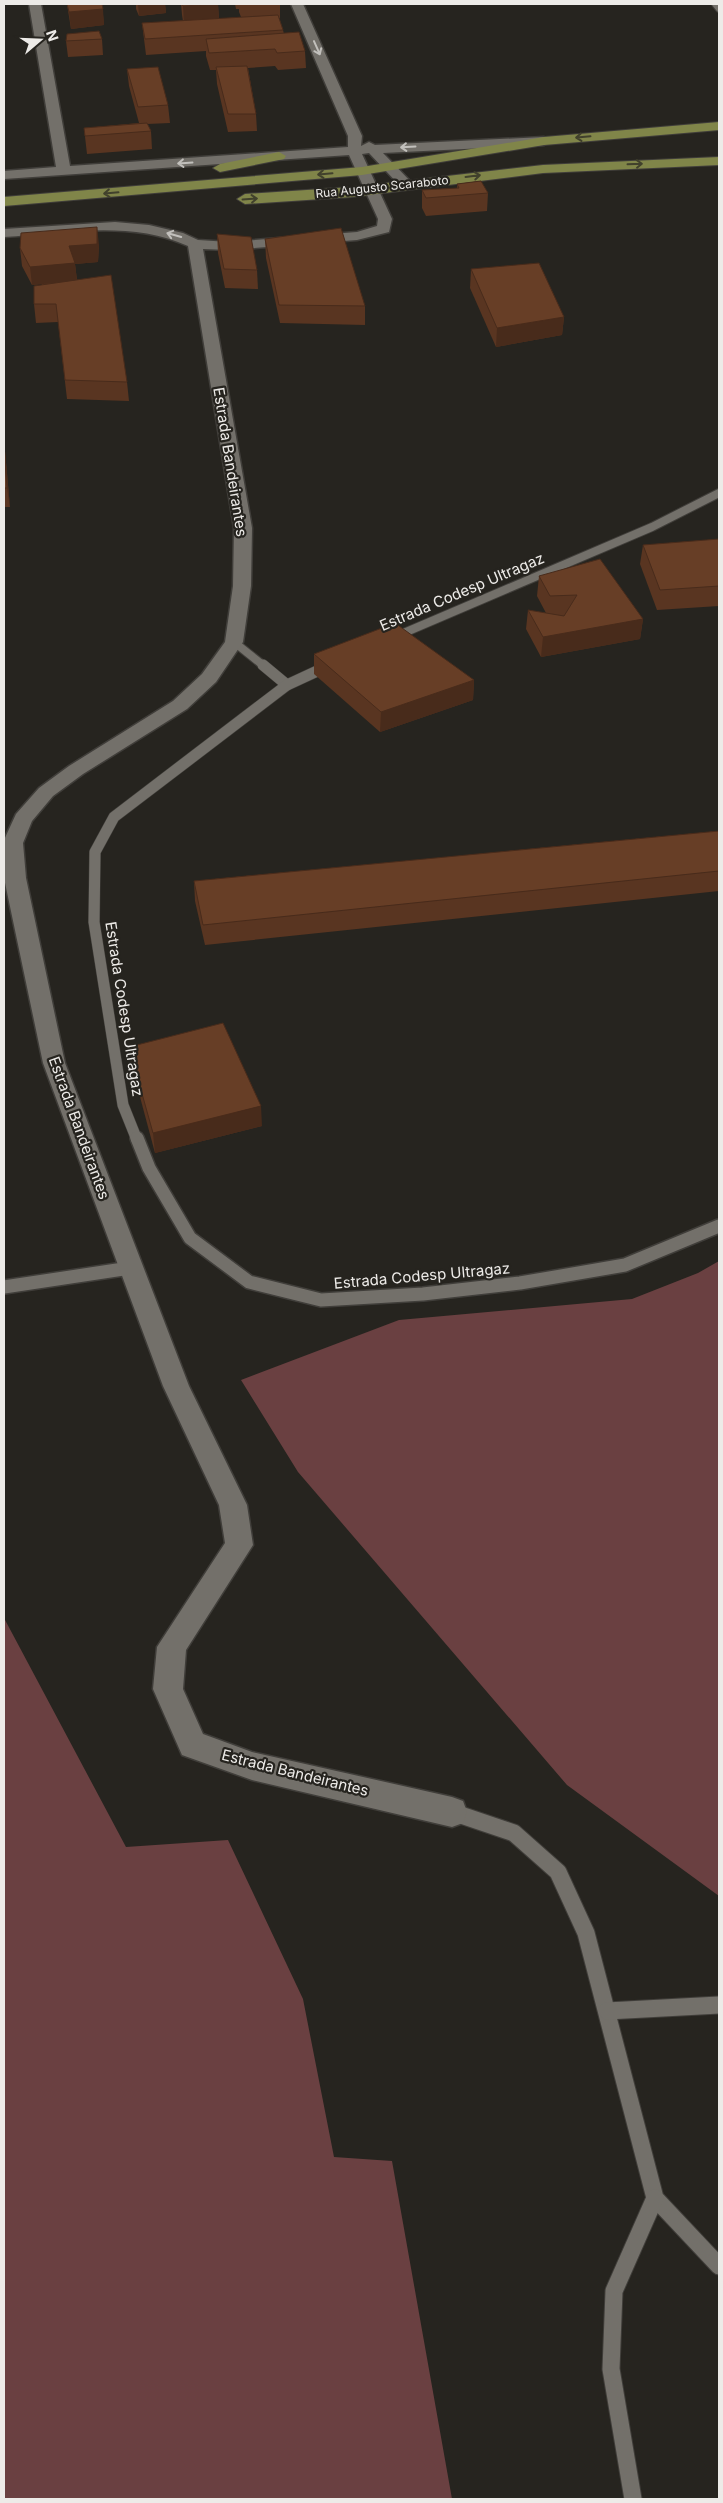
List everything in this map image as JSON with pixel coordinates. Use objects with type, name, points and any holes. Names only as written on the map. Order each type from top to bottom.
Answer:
[{"type":"main road","name":"Rua Augusto Scaraboto","points":[[43,206],[132,191],[362,171],[544,141],[719,126]]},
{"type":"main road","points":[[132,191],[182,181],[224,167],[279,156]]},
{"type":"main road","name":"Rua Augusto Scaraboto","points":[[233,200],[373,190],[543,169],[719,161]]},
{"type":"main road","points":[[4,202],[94,210]]},
{"type":"main road","points":[[4,216],[43,206]]},
{"type":"street","points":[[35,4],[64,172]]},
{"type":"street","points":[[4,233],[115,226],[149,229],[178,236],[194,244],[229,246],[357,236],[384,229],[385,219],[354,151],[355,136],[297,4]]},
{"type":"street","points":[[355,136],[374,149],[407,186]]},
{"type":"street","name":"Rua Augusto Scaraboto","points":[[4,175],[374,149],[544,141]]},
{"type":"street","name":"Estrada Bandeirantes","points":[[194,244],[243,528],[242,586],[234,642],[209,678],[180,705],[46,792],[23,819],[12,843],[9,879],[54,1063],[130,1268],[188,1415],[232,1505],[240,1544],[172,1647],[168,1689],[193,1745],[252,1766],[452,1812]]},
{"type":"lane","points":[[714,4],[719,9]]},
{"type":"lane","name":"Estrada Codesp Ultragaz","points":[[384,641],[652,527],[719,493]]},
{"type":"lane","points":[[234,642],[287,685]]},
{"type":"lane","name":"Estrada Codesp Ultragaz","points":[[342,660],[287,685],[114,818],[95,852],[94,922],[124,1105],[149,1168],[190,1238],[249,1282],[321,1300],[423,1294],[510,1284],[625,1265],[719,1226]]},
{"type":"lane","points":[[4,1287],[130,1268]]},
{"type":"lane","points":[[452,1812],[514,1833],[558,1872],[586,1933],[655,2198],[708,2252],[719,2266]]},
{"type":"lane","points":[[607,2011],[719,2005]]},
{"type":"lane","points":[[633,2499],[611,2369],[614,2291],[655,2198]]},
{"type":"shaded area","points":[[719,1261],[719,1896],[567,1785],[298,1472],[241,1380],[399,1320],[632,1299],[698,1273]]},
{"type":"shaded area","points":[[4,1618],[126,1847],[228,1840],[303,1999],[334,2157],[392,2161],[452,2499],[4,2499]]},
{"type":"building","points":[[67,4],[102,4],[103,9],[69,12]]},
{"type":"building","points":[[182,4],[218,4],[183,6]]},
{"type":"building","points":[[278,15],[283,30],[145,39],[142,23]]},
{"type":"building","points":[[99,31],[102,39],[66,41],[67,34]]},
{"type":"building","points":[[299,32],[305,51],[277,53],[275,49],[209,53],[206,39]]},
{"type":"building","points":[[247,66],[256,114],[228,114],[216,67]]},
{"type":"building","points":[[158,67],[168,105],[138,107],[127,69]]},
{"type":"building","points":[[147,123],[151,131],[85,136],[84,128]]},
{"type":"building","points":[[481,181],[488,193],[426,198],[422,190],[459,188],[457,184]]},
{"type":"building","points":[[97,227],[97,244],[69,246],[75,263],[30,267],[20,248],[21,233]]},
{"type":"building","points":[[341,228],[365,306],[279,305],[265,239]]},
{"type":"building","points":[[217,234],[251,237],[257,270],[224,269]]},
{"type":"building","points":[[539,263],[564,317],[497,328],[471,269]]},
{"type":"building","points":[[111,275],[127,382],[65,380],[56,304],[34,304],[34,286]]},
{"type":"building","points":[[4,451],[7,488],[4,488]]},
{"type":"building","points":[[719,539],[719,586],[660,590],[643,545]]},
{"type":"building","points":[[600,559],[643,619],[543,637],[528,610],[564,616],[577,595],[550,596],[539,576]]},
{"type":"building","points":[[395,623],[474,680],[381,712],[314,654]]},
{"type":"building","points":[[719,831],[719,871],[203,925],[194,881]]},
{"type":"building","points":[[223,1023],[261,1106],[153,1133],[129,1047]]}]
